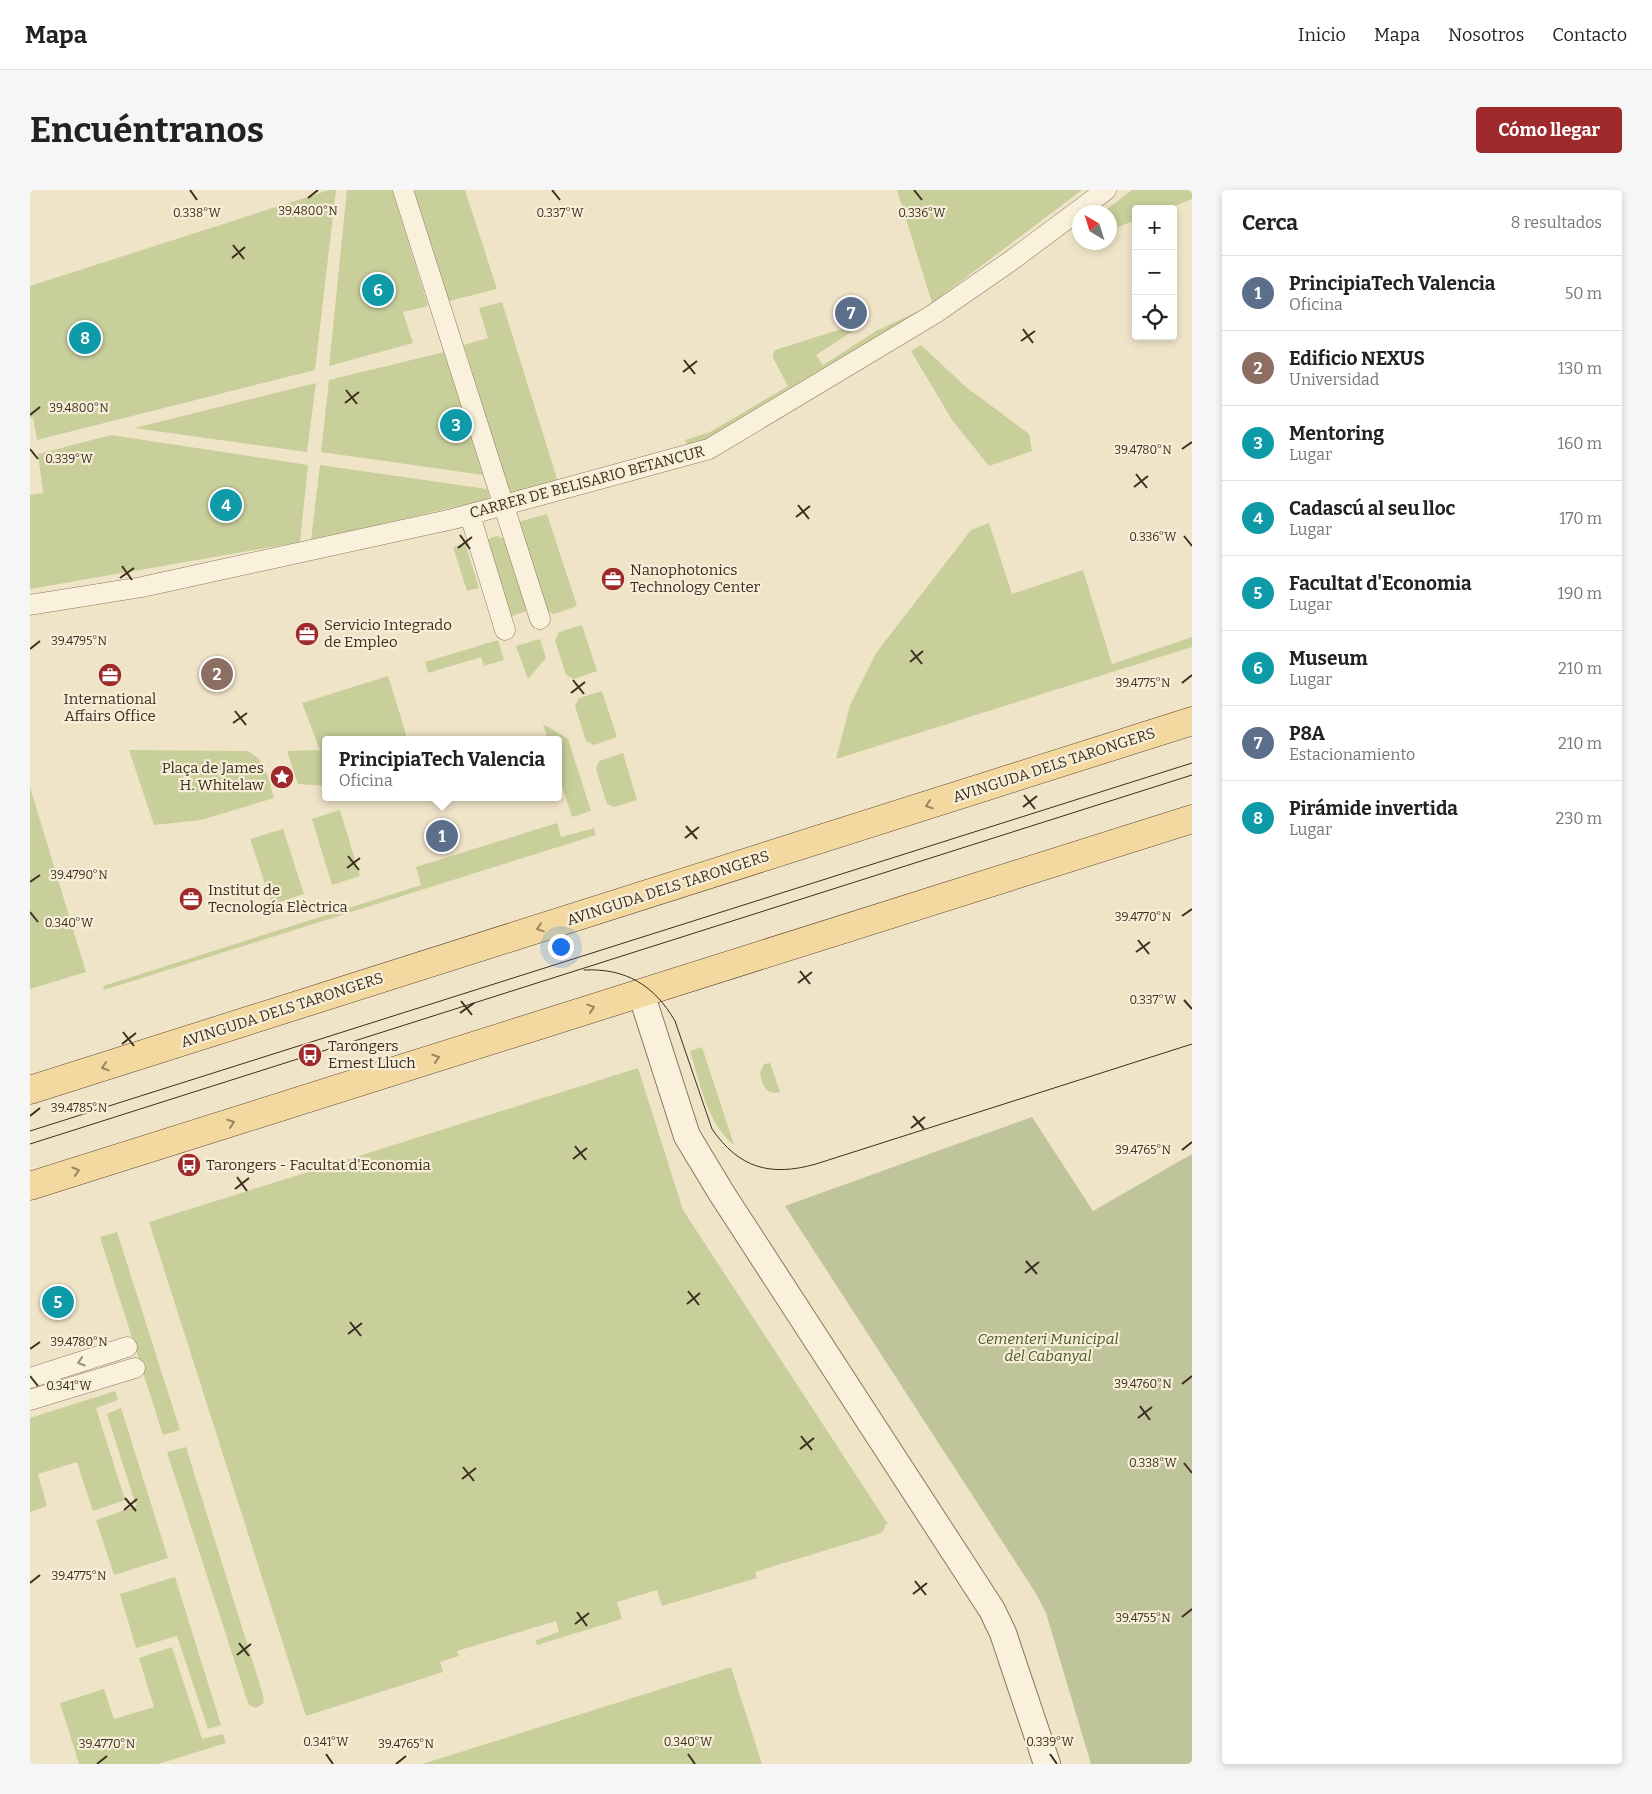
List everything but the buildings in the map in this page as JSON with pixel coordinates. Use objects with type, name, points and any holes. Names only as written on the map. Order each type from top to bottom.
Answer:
[{"type":"main road","name":"AVINGUDA DELS TARONGERS","points":[[30,1090],[1192,721]]},
{"type":"main road","points":[[30,1186],[1192,819]]},
{"type":"street","points":[[402,190],[540,619]]},
{"type":"street","name":"CARRER DE BELISARIO BETANCUR","points":[[30,605],[142,587],[470,515],[709,449],[934,314],[1012,260],[1106,190]]},
{"type":"street","points":[[470,515],[505,630]]},
{"type":"street","points":[[641,993],[688,1136],[722,1194],[992,1610],[1003,1633],[1047,1764]]},
{"type":"street","points":[[30,1378],[127,1347]]},
{"type":"street","points":[[30,1400],[135,1368]]},
{"type":"green space","points":[[329,190],[336,190],[315,370],[37,440],[33,418],[30,417],[30,286]]},
{"type":"green space","points":[[347,190],[392,190],[428,306],[403,312],[413,343],[329,366]]},
{"type":"green space","points":[[414,190],[465,190],[497,289],[449,301]]},
{"type":"green space","points":[[897,190],[1082,190],[932,303]]},
{"type":"green space","points":[[1132,190],[1192,190],[1192,199],[1177,205],[1132,205],[1132,222],[1117,227],[1117,205],[1112,205]]},
{"type":"green space","points":[[502,302],[558,482],[510,495],[464,345],[488,338],[479,308]]},
{"type":"green space","points":[[927,307],[712,438],[687,446],[685,440],[710,432],[788,386],[773,358],[775,350],[870,320],[816,355],[823,365],[876,331]]},
{"type":"green space","points":[[921,345],[966,387],[1029,434],[1032,451],[989,466],[952,420],[911,351]]},
{"type":"green space","points":[[444,352],[483,475],[321,452],[329,380]]},
{"type":"green space","points":[[316,383],[307,452],[134,428]]},
{"type":"green space","points":[[111,435],[308,465],[300,542],[30,589],[30,495],[43,493],[38,454]]},
{"type":"green space","points":[[320,465],[487,489],[490,499],[311,540]]},
{"type":"green space","points":[[547,514],[577,606],[554,614],[546,611],[518,522]]},
{"type":"green space","points":[[989,523],[1012,594],[1083,570],[1112,664],[1192,637],[1192,647],[836,759],[850,705],[876,653],[971,530]]},
{"type":"green space","points":[[497,536],[507,540],[530,610],[508,617],[486,543],[490,538]]},
{"type":"green space","points":[[465,543],[479,588],[467,591],[453,547]]},
{"type":"green space","points":[[582,625],[597,671],[574,679],[566,675],[555,640],[559,632]]},
{"type":"green space","points":[[540,639],[546,658],[528,679],[516,646]]},
{"type":"green space","points":[[498,640],[504,660],[484,666],[481,657],[428,673],[425,662]]},
{"type":"green space","points":[[388,676],[406,734],[405,736],[322,736],[322,786],[298,784],[287,751],[320,750],[302,703]]},
{"type":"green space","points":[[602,691],[617,737],[594,745],[586,741],[575,706],[579,698]]},
{"type":"green space","points":[[543,724],[568,739],[591,811],[572,817],[562,786],[562,736],[547,736]]},
{"type":"green space","points":[[129,750],[247,751],[254,755],[263,765],[274,798],[201,820],[154,825]]},
{"type":"green space","points":[[623,753],[637,800],[614,807],[607,804],[596,769],[599,761]]},
{"type":"green space","points":[[30,787],[86,972],[30,989]]},
{"type":"green space","points":[[340,810],[360,876],[332,885],[312,819]]},
{"type":"green space","points":[[557,823],[561,837],[594,828],[596,835],[104,990],[103,986],[421,885],[416,867]]},
{"type":"green space","points":[[283,829],[304,894],[272,905],[250,839]]},
{"type":"green space","points":[[702,1047],[734,1145],[717,1126],[701,1089],[690,1051]]},
{"type":"green space","points":[[770,1063],[780,1092],[768,1091],[762,1082],[760,1073],[764,1064]]},
{"type":"green space","points":[[638,1068],[683,1210],[888,1524],[885,1525],[884,1530],[879,1534],[755,1572],[757,1578],[662,1606],[657,1590],[617,1602],[622,1619],[537,1645],[536,1640],[559,1632],[556,1621],[457,1651],[459,1656],[440,1662],[443,1672],[306,1716],[149,1222]]},
{"type":"green space","name":"Cementeri Municipal del Cabanyal","points":[[1032,1117],[1093,1211],[1192,1154],[1192,1764],[1091,1764],[1046,1613],[1035,1592],[785,1206]]},
{"type":"green space","points":[[117,1232],[180,1430],[163,1435],[100,1237]]},
{"type":"green space","points":[[115,1391],[118,1400],[96,1408],[125,1500],[93,1511],[77,1462],[38,1474],[47,1506],[30,1512],[30,1418]]},
{"type":"green space","points":[[121,1408],[168,1558],[114,1575],[96,1520],[136,1506],[107,1414]]},
{"type":"green space","points":[[186,1447],[263,1695],[264,1703],[256,1708],[249,1705],[247,1700],[167,1452]]},
{"type":"green space","points":[[175,1577],[221,1725],[208,1729],[177,1636],[136,1648],[120,1594]]},
{"type":"green space","points":[[172,1647],[202,1739],[223,1734],[226,1743],[158,1764],[79,1764],[60,1703],[104,1689],[114,1719],[154,1707],[139,1658]]},
{"type":"green space","points":[[731,1667],[762,1764],[422,1764]]},
{"type":"tram line","points":[[30,1131],[1192,763]]},
{"type":"tram line","points":[[30,1144],[1192,775]]},
{"type":"tram line","points":[[584,970],[599,970],[626,976],[637,981],[658,998],[675,1021],[712,1129],[733,1153],[745,1161],[770,1169],[784,1170],[816,1164],[1192,1044]]},
{"type":"place","name":"Museum","points":[[378,290]]},
{"type":"place","name":"P8A","points":[[851,313]]},
{"type":"place","name":"Pirámide invertida","points":[[85,338]]},
{"type":"place","name":"Mentoring","points":[[456,425]]},
{"type":"place","name":"Cadascú al seu lloc","points":[[226,505]]},
{"type":"place","name":"Nanophotonics Technology Center","points":[[613,579]]},
{"type":"place","name":"Servicio Integrado de Empleo","points":[[307,634]]},
{"type":"place","name":"Edificio NEXUS","points":[[217,674]]},
{"type":"place","name":"International Affairs Office","points":[[110,675]]},
{"type":"place","name":"Plaça de James H. Whitelaw","points":[[282,777]]},
{"type":"place","name":"PrincipiaTech Valencia","points":[[442,836]]},
{"type":"place","name":"Institut de Tecnología Elèctrica","points":[[191,899]]},
{"type":"place","name":"Tarongers Ernest Lluch","points":[[310,1055]]},
{"type":"place","name":"Tarongers - Facultat d'Economia","points":[[189,1165]]},
{"type":"place","name":"Facultat d'Economia","points":[[58,1302]]}]
